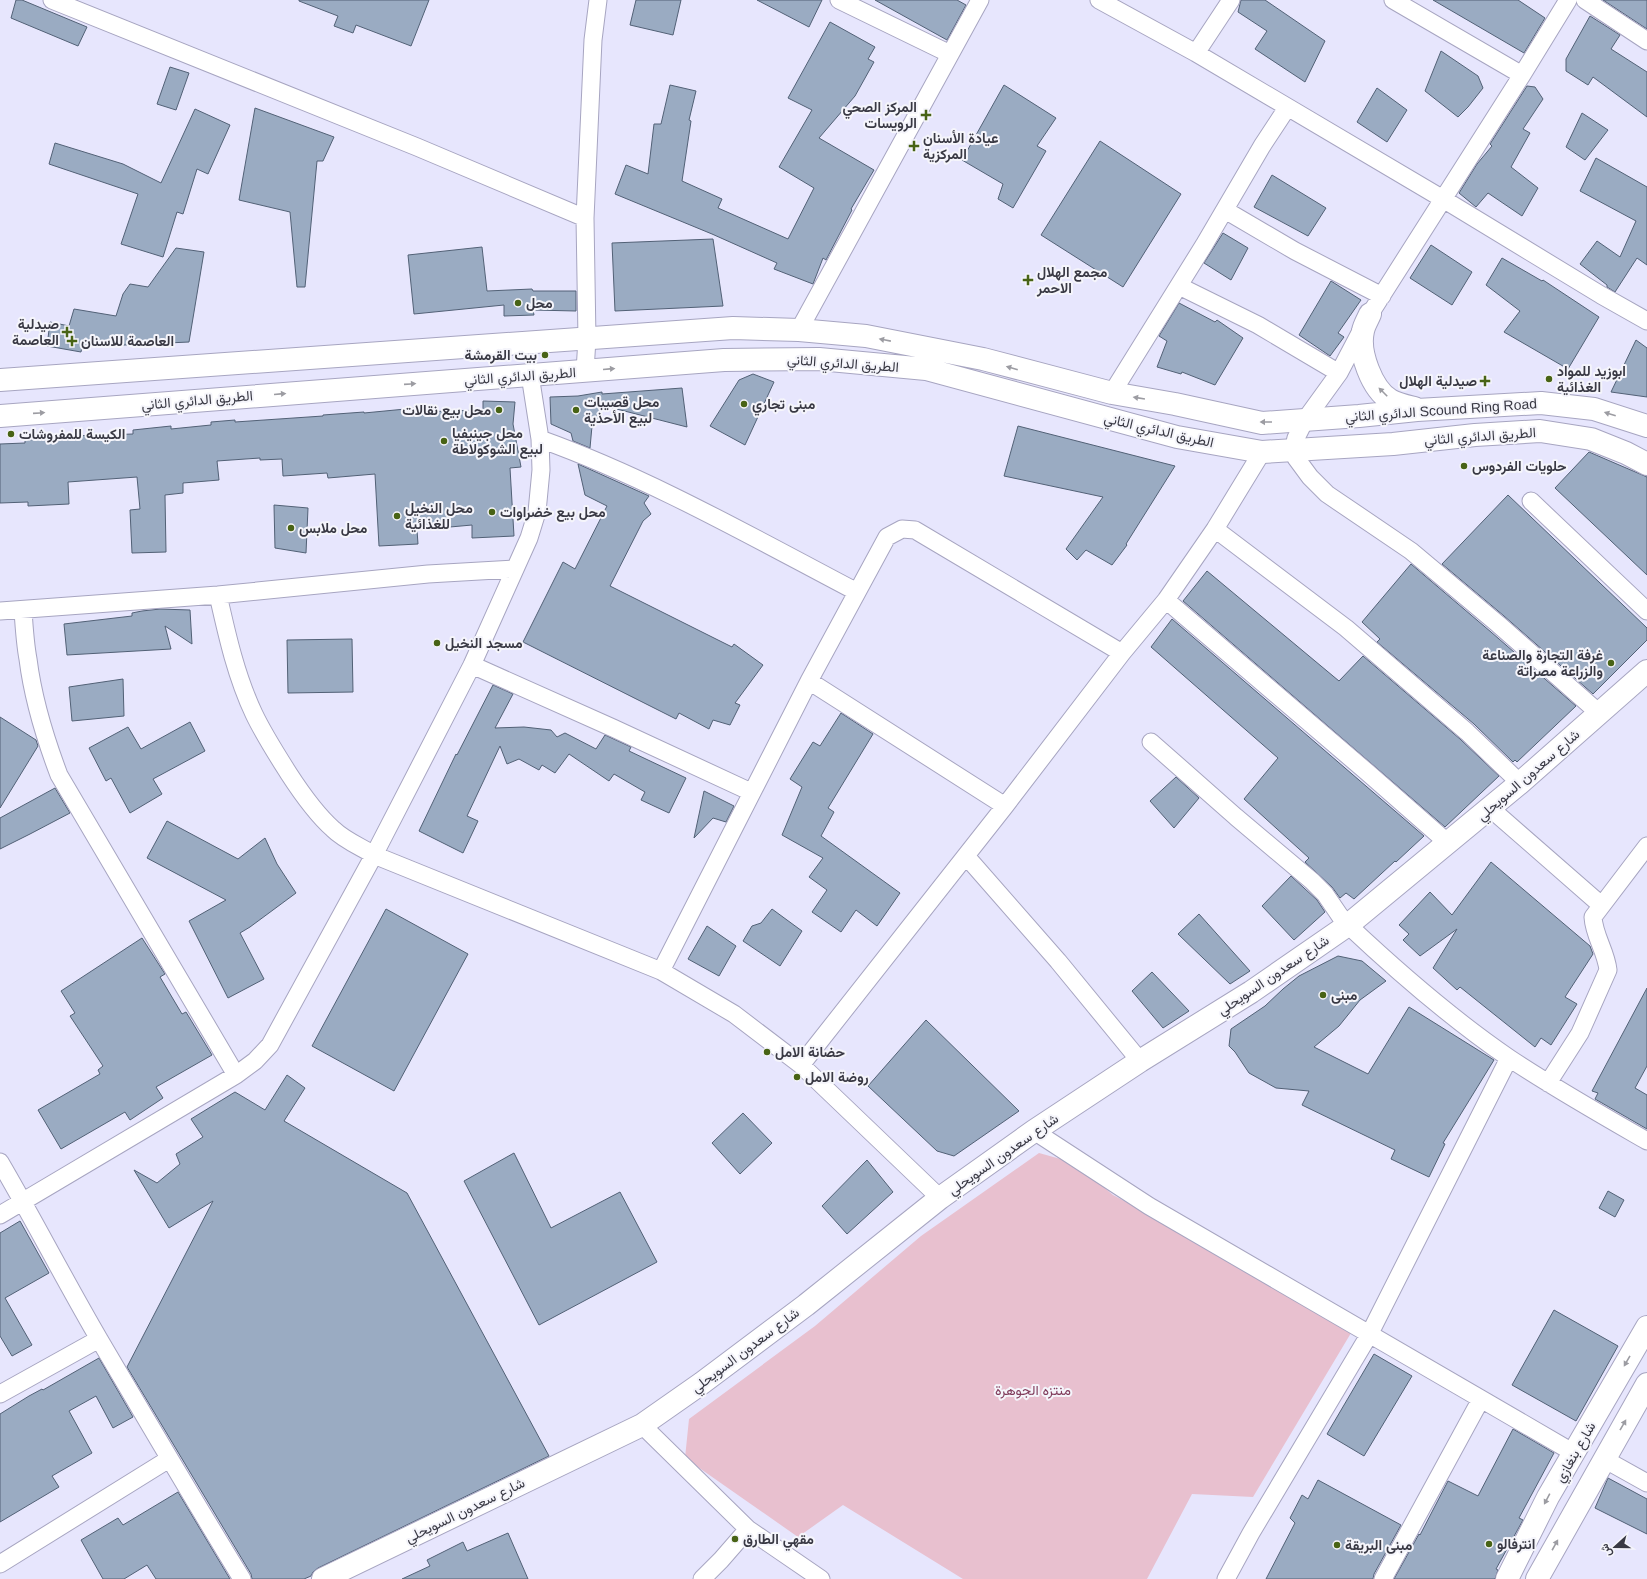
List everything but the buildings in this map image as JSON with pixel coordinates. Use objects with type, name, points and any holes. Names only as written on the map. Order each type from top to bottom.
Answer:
[{"type":"main road","points":[[1370,314],[1363,332],[1362,354],[1374,381],[1380,391],[1390,400],[1417,410]]},
{"type":"main road","name":"الطريق الدائري الثاني","points":[[0,380],[733,328],[799,330],[866,336],[975,358],[1112,393],[1175,404],[1262,423],[1305,420]]},
{"type":"main road","name":"الطريق الدائري الثاني","points":[[0,416],[724,360],[819,358],[926,369],[1177,437],[1262,452],[1393,444],[1475,435],[1540,431],[1591,439],[1626,453],[1647,464]]},
{"type":"main road","name":"الدائري الثاني Scound Ring Road","points":[[1305,420],[1417,410],[1541,403],[1594,410],[1647,426]]},
{"type":"main road","name":"شارع سعدون السويحلي","points":[[323,1579],[642,1425],[702,1383],[806,1304],[940,1198],[1034,1131],[1140,1061],[1251,992],[1348,925],[1520,783],[1647,671]]},
{"type":"main road","name":"شارع بنغازي","points":[[1507,1579],[1548,1497],[1647,1327]]},
{"type":"main road","name":"شارع بنغازي","points":[[1537,1579],[1647,1384]]},
{"type":"street","points":[[52,0],[417,147],[585,218]]},
{"type":"street","points":[[585,371],[587,339],[585,218],[593,40],[598,0]]},
{"type":"street","points":[[839,0],[950,54]]},
{"type":"street","points":[[799,330],[980,0]]},
{"type":"street","points":[[1099,0],[1196,53],[1647,321]]},
{"type":"street","points":[[1196,53],[1231,0]]},
{"type":"street","points":[[1393,0],[1522,75]]},
{"type":"street","points":[[1568,0],[1370,314],[1338,373],[1305,420],[1296,438],[1293,451],[1296,458],[1310,477],[1327,494],[1410,551],[1498,624],[1599,713]]},
{"type":"street","points":[[1585,0],[1647,41]]},
{"type":"street","points":[[1112,393],[1179,286],[1262,146],[1287,108]]},
{"type":"street","points":[[1225,210],[1295,251],[1382,296]]},
{"type":"street","points":[[1179,286],[1258,325],[1338,373]]},
{"type":"street","points":[[0,1215],[236,1075],[255,1061],[270,1045],[374,855],[472,665],[529,538],[537,512],[542,470],[540,439],[530,375]]},
{"type":"street","points":[[540,439],[569,450],[689,504],[857,592]]},
{"type":"street","points":[[801,1065],[1005,806],[1122,653],[1166,600],[1215,529],[1262,452]]},
{"type":"street","points":[[1531,500],[1647,611]]},
{"type":"street","points":[[661,971],[751,792],[887,537],[902,529],[915,530],[1122,653]]},
{"type":"street","points":[[1215,529],[1346,628],[1467,732],[1520,783]]},
{"type":"street","points":[[0,611],[218,594],[428,574],[515,569]]},
{"type":"street","points":[[218,594],[228,639],[239,677],[254,713],[274,750],[313,808],[334,830],[374,855],[661,971],[734,1014],[801,1065],[940,1198]]},
{"type":"street","points":[[1166,600],[1448,843]]},
{"type":"street","points":[[23,610],[28,659],[35,696],[46,740],[59,775],[236,1075]]},
{"type":"street","points":[[472,665],[614,728],[751,792]]},
{"type":"street","points":[[809,681],[1005,806]]},
{"type":"street","points":[[1151,742],[1236,817],[1312,881],[1325,894],[1348,925],[1417,987],[1453,1016],[1509,1058],[1578,1102],[1647,1141]]},
{"type":"street","points":[[1490,808],[1601,905]]},
{"type":"street","points":[[1548,1083],[1580,1033],[1608,970],[1607,960],[1593,925],[1593,917],[1647,846]]},
{"type":"street","points":[[966,856],[1058,961],[1140,1061]]},
{"type":"street","points":[[1226,1579],[1251,1533],[1368,1335],[1509,1058]]},
{"type":"street","points":[[1034,1131],[1149,1206],[1368,1335],[1574,1453]]},
{"type":"street","points":[[0,1162],[99,1339],[123,1377],[169,1459],[242,1579]]},
{"type":"street","points":[[0,1394],[99,1339]]},
{"type":"street","points":[[1383,1579],[1481,1399]]},
{"type":"street","points":[[642,1425],[748,1528],[821,1579]]},
{"type":"street","points":[[0,1564],[169,1459]]},
{"type":"street","points":[[1604,1459],[1647,1483]]},
{"type":"street","points":[[702,1579],[721,1560],[748,1528]]},
{"type":"green space","name":"منتزه الجوهرة","points":[[1039,1153],[1075,1163],[1113,1195],[1189,1235],[1354,1328],[1253,1497],[1192,1494],[1147,1579],[963,1579],[843,1505],[798,1537],[685,1458],[689,1419],[815,1326],[921,1236]]},
{"type":"place","name":"المركز الصحي الرويسات","points":[[926,115]]},
{"type":"place","name":"عيادة الأسنان المركزية","points":[[914,146]]},
{"type":"place","name":"مجمع الهلال الاحمر","points":[[1028,280]]},
{"type":"place","name":"محل","points":[[518,303]]},
{"type":"place","name":"صيدلية العاصمة","points":[[67,332]]},
{"type":"place","name":"العاصمة للاسنان","points":[[72,341]]},
{"type":"place","name":"بيت القرمشة","points":[[545,355]]},
{"type":"place","name":"ابوزيد للمواد الغذائية","points":[[1549,379]]},
{"type":"place","name":"صيدلية الهلال","points":[[1485,381]]},
{"type":"place","name":"مبنى تجاري","points":[[744,404]]},
{"type":"place","name":"محل بيع نقالات","points":[[499,410]]},
{"type":"place","name":"محل قصيبات لبيع الأحذية","points":[[576,410]]},
{"type":"place","name":"الكيسة للمفروشات","points":[[11,434]]},
{"type":"place","name":"محل جينيفيا لبيع الشوكولاطة","points":[[444,441]]},
{"type":"place","name":"حلويات الفردوس","points":[[1464,466]]},
{"type":"place","name":"محل بيع خضراوات","points":[[492,512]]},
{"type":"place","name":"محل النخيل للغذائية","points":[[397,516]]},
{"type":"place","name":"محل ملابس","points":[[291,528]]},
{"type":"place","name":"مسجد النخيل","points":[[437,643]]},
{"type":"place","name":"غرفة التجارة والصناعة والزراعة مصراتة","points":[[1611,663]]},
{"type":"place","name":"مبنى","points":[[1323,995]]},
{"type":"place","name":"حضانة الامل","points":[[767,1052]]},
{"type":"place","name":"روضة الامل","points":[[797,1077]]},
{"type":"place","name":"مقهي الطارق","points":[[735,1539]]},
{"type":"place","name":"انترفالو","points":[[1489,1544]]},
{"type":"place","name":"مبنى البريقة","points":[[1337,1545]]}]
